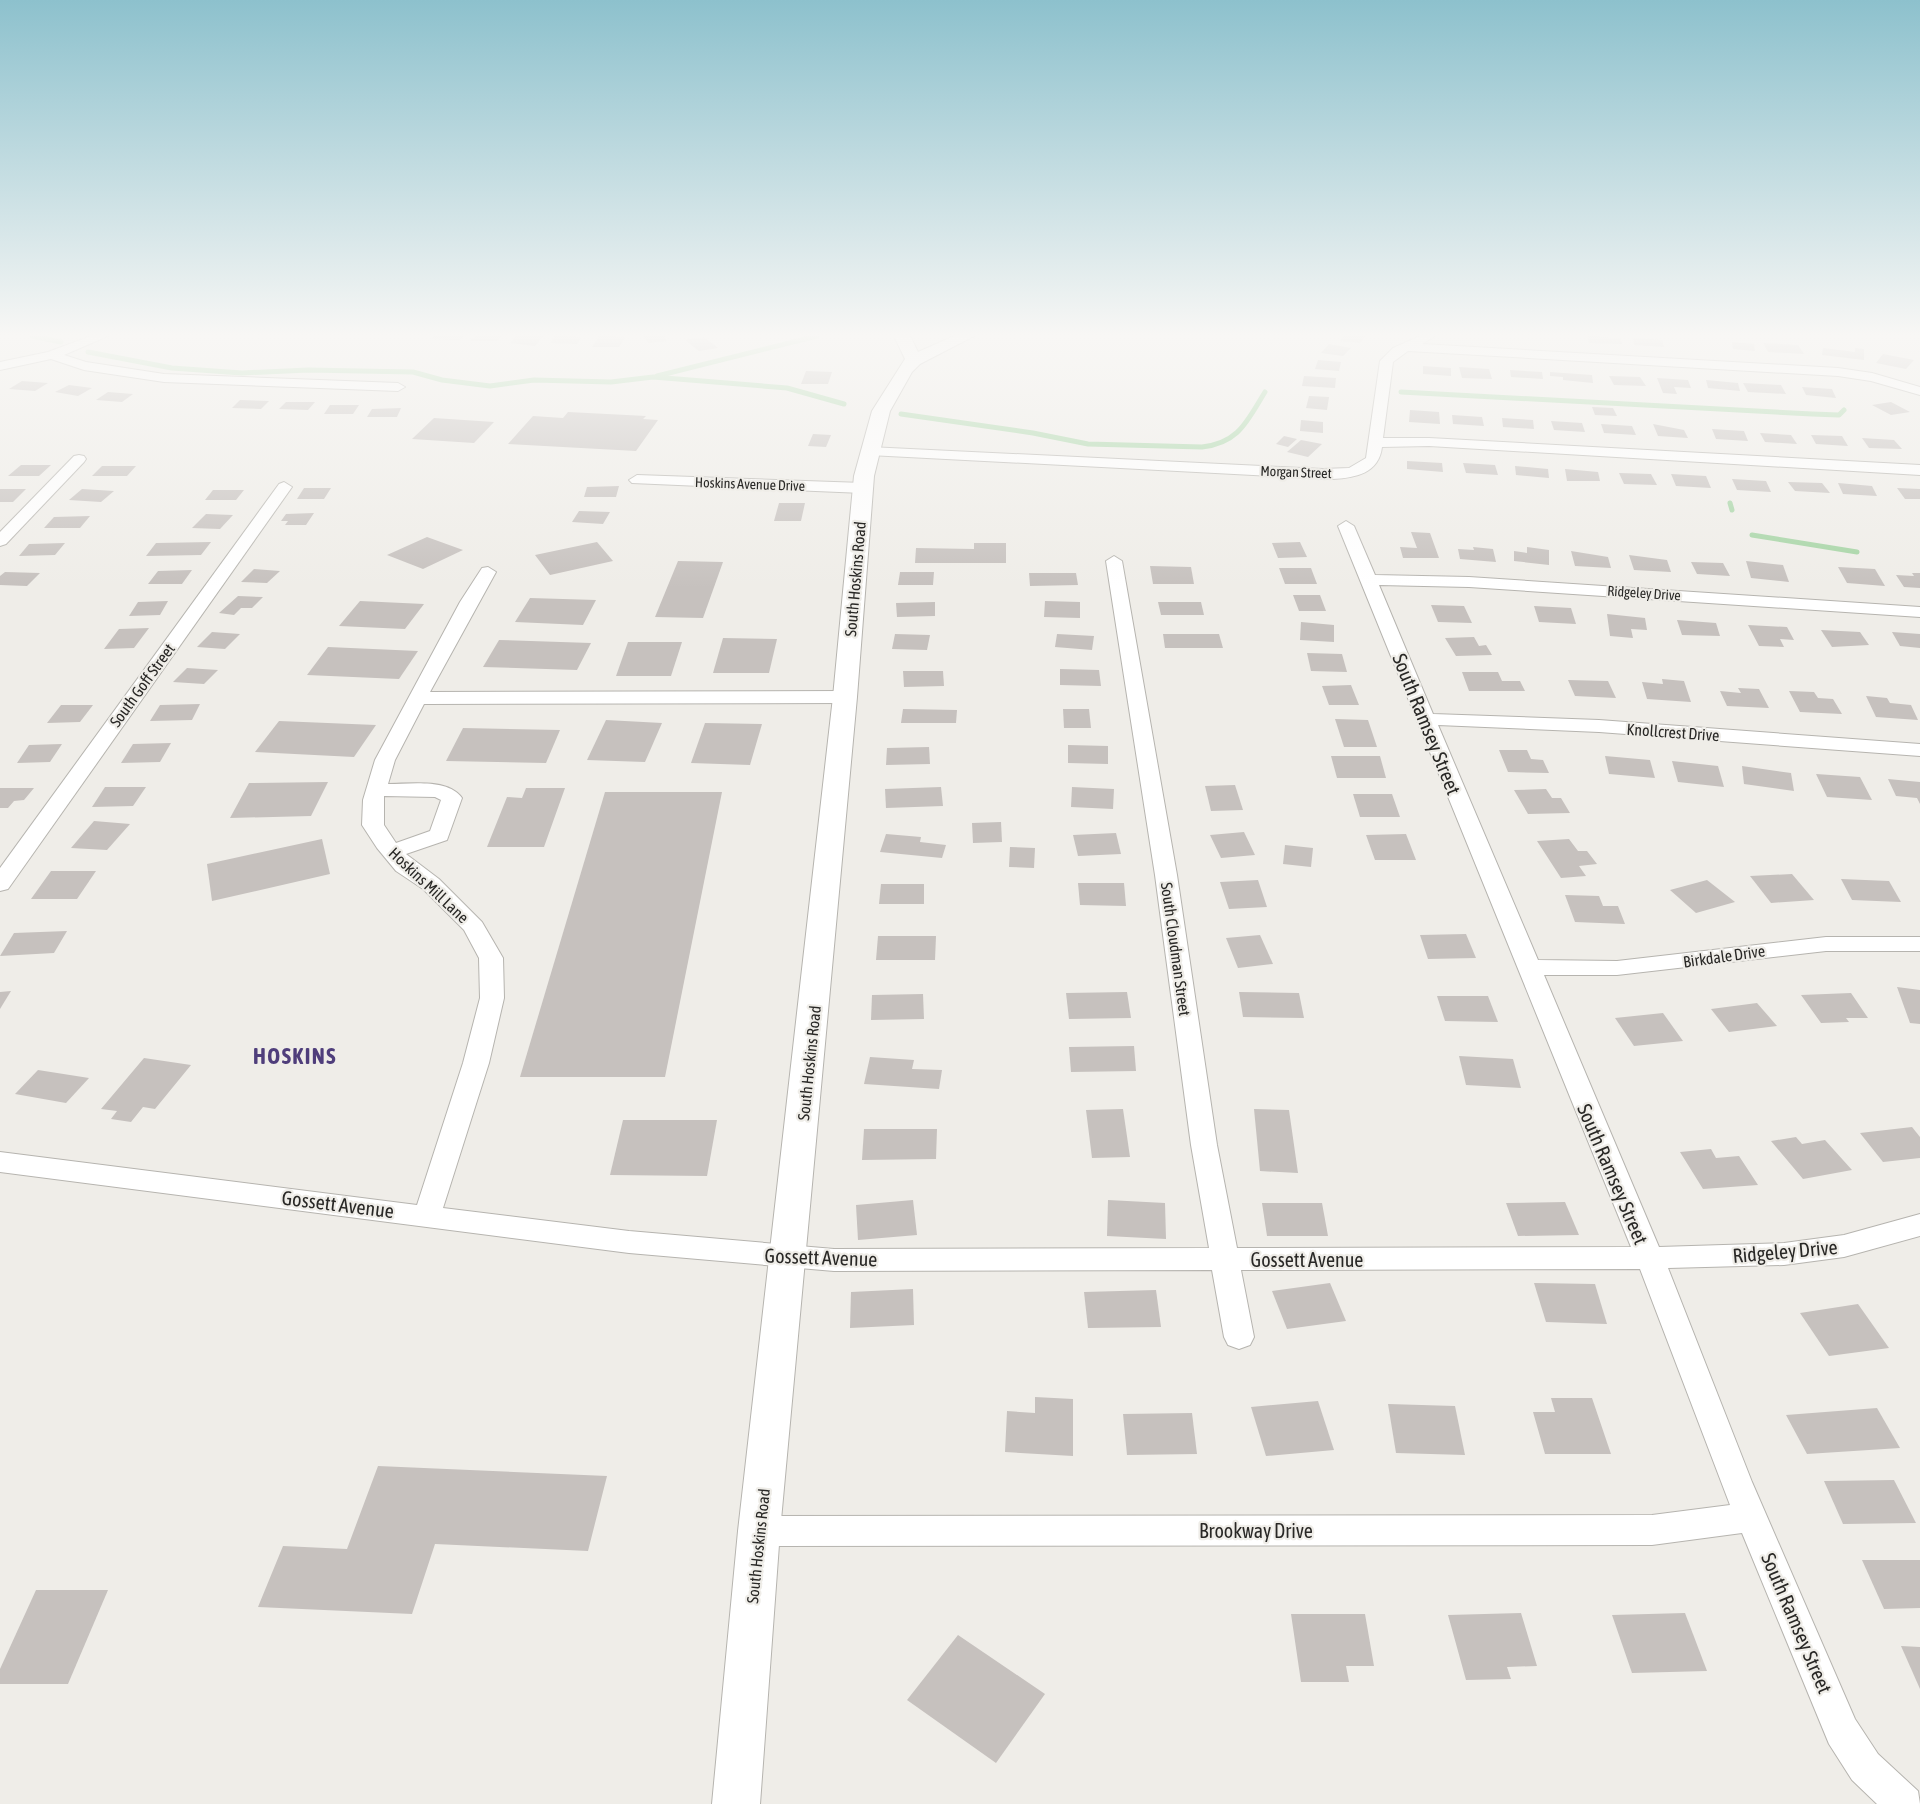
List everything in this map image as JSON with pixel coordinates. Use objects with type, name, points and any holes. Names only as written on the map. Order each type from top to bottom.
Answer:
[{"type":"street","name":"South Hoskins Road","points":[[736,1804],[759,1530],[790,1257],[845,697],[863,488],[869,451],[878,420]]},
{"type":"street","points":[[1378,420],[1375,443],[1438,442],[1920,470]]},
{"type":"street","name":"Morgan Street","points":[[869,451],[1334,474],[1356,471],[1370,465],[1375,443]]},
{"type":"street","points":[[0,541],[79,459]]},
{"type":"street","name":"Hoskins Avenue Drive","points":[[637,480],[863,488]]},
{"type":"street","name":"South Goff Street","points":[[0,884],[284,487]]},
{"type":"street","name":"South Ramsey Street","points":[[1346,526],[1648,1258],[1752,1517],[1851,1750],[1865,1767],[1905,1804]]},
{"type":"street","name":"South Cloudman Street","points":[[1114,561],[1166,875],[1204,1145],[1239,1337]]},
{"type":"street","name":"Hoskins Mill Lane","points":[[427,1215],[478,1053],[492,998],[491,958],[474,927],[431,884],[404,866],[392,852],[373,825],[373,800],[385,760],[469,602],[488,572]]},
{"type":"street","name":"Ridgeley Drive","points":[[1368,580],[1469,582],[1920,612]]},
{"type":"street","points":[[418,698],[845,697]]},
{"type":"street","name":"Knollcrest Drive","points":[[1425,719],[1599,726],[1920,750]]},
{"type":"street","points":[[376,790],[439,791],[452,798],[439,835],[392,852]]},
{"type":"street","name":"Birkdale Drive","points":[[1529,968],[1617,968],[1826,944],[1920,944]]},
{"type":"street","name":"Gossett Avenue","points":[[0,1162],[629,1242],[834,1260],[1648,1258]]},
{"type":"street","name":"Ridgeley Drive","points":[[1648,1258],[1784,1254],[1844,1246],[1920,1225]]},
{"type":"street","name":"Brookway Drive","points":[[759,1530],[1652,1530],[1752,1517]]},
{"type":"building","points":[[432,420],[494,422],[474,443],[412,439]]},
{"type":"building","points":[[529,420],[658,420],[636,451],[508,444]]},
{"type":"building","points":[[1301,420],[1323,422],[1323,433],[1300,431]]},
{"type":"building","points":[[1409,420],[1440,420],[1440,424],[1409,422]]},
{"type":"building","points":[[1453,420],[1483,420],[1484,426],[1453,424]]},
{"type":"building","points":[[1502,420],[1533,420],[1534,429],[1503,427]]},
{"type":"building","points":[[1551,421],[1582,423],[1585,432],[1554,430]]},
{"type":"building","points":[[1601,424],[1632,426],[1636,435],[1604,433]]},
{"type":"building","points":[[1653,424],[1684,430],[1688,438],[1658,436]]},
{"type":"building","points":[[1712,429],[1744,431],[1748,441],[1716,439]]},
{"type":"building","points":[[1760,433],[1791,435],[1797,444],[1765,442]]},
{"type":"building","points":[[813,434],[831,435],[826,447],[808,446]]},
{"type":"building","points":[[1811,435],[1842,436],[1848,446],[1816,444]]},
{"type":"building","points":[[1284,436],[1297,439],[1288,447],[1276,444]]},
{"type":"building","points":[[1862,438],[1894,440],[1902,449],[1869,448]]},
{"type":"building","points":[[1301,440],[1322,444],[1308,457],[1287,452]]},
{"type":"building","points":[[1407,461],[1442,463],[1443,472],[1407,469]]},
{"type":"building","points":[[1463,463],[1495,465],[1498,475],[1466,473]]},
{"type":"building","points":[[21,465],[51,465],[39,476],[8,476]]},
{"type":"building","points":[[102,466],[136,466],[127,476],[92,476]]},
{"type":"building","points":[[1515,466],[1548,469],[1549,478],[1516,475]]},
{"type":"building","points":[[1565,469],[1598,472],[1600,481],[1567,481]]},
{"type":"building","points":[[1619,473],[1651,474],[1657,485],[1624,484]]},
{"type":"building","points":[[1671,474],[1706,476],[1711,488],[1676,486]]},
{"type":"building","points":[[1732,479],[1766,481],[1771,492],[1737,490]]},
{"type":"building","points":[[1788,482],[1822,483],[1830,493],[1795,491]]},
{"type":"building","points":[[1838,483],[1872,486],[1877,496],[1843,494]]},
{"type":"building","points":[[619,486],[616,497],[584,497],[587,487]]},
{"type":"building","points":[[304,488],[331,488],[324,499],[297,499]]},
{"type":"building","points":[[1897,488],[1920,489],[1920,499],[1905,499]]},
{"type":"building","points":[[0,489],[26,489],[13,502],[0,502]]},
{"type":"building","points":[[82,489],[114,491],[101,502],[69,500]]},
{"type":"building","points":[[213,490],[244,490],[236,500],[205,500]]},
{"type":"building","points":[[779,503],[805,503],[801,521],[774,521]]},
{"type":"building","points":[[579,511],[610,512],[603,524],[572,522]]},
{"type":"building","points":[[314,513],[306,525],[285,525],[288,521],[281,521],[286,514]]},
{"type":"building","points":[[206,514],[233,515],[220,529],[192,528]]},
{"type":"building","points":[[90,516],[80,528],[44,528],[54,517]]},
{"type":"building","points":[[1411,532],[1430,533],[1439,558],[1403,558],[1400,547],[1417,548]]},
{"type":"building","points":[[427,537],[463,550],[423,569],[387,555]]},
{"type":"building","points":[[211,542],[201,555],[146,556],[156,543]]},
{"type":"building","points":[[597,542],[613,561],[550,575],[535,555]]},
{"type":"building","points":[[1300,542],[1307,557],[1278,558],[1272,543]]},
{"type":"building","points":[[65,543],[55,555],[19,556],[29,544]]},
{"type":"building","points":[[974,543],[1006,543],[1006,563],[915,563],[916,548],[974,549]]},
{"type":"building","points":[[1473,547],[1493,549],[1496,562],[1460,559],[1458,549],[1474,550]]},
{"type":"building","points":[[1527,547],[1549,550],[1549,565],[1514,561],[1514,551],[1527,553]]},
{"type":"building","points":[[1571,551],[1608,557],[1611,568],[1575,566]]},
{"type":"building","points":[[1629,555],[1667,560],[1671,572],[1634,570]]},
{"type":"building","points":[[678,561],[723,562],[703,618],[655,617]]},
{"type":"building","points":[[1746,561],[1783,565],[1789,582],[1751,578]]},
{"type":"building","points":[[1691,562],[1723,563],[1730,576],[1697,574]]},
{"type":"building","points":[[1150,566],[1191,567],[1194,584],[1153,584]]},
{"type":"building","points":[[1838,567],[1875,569],[1885,586],[1847,583]]},
{"type":"building","points":[[1279,568],[1311,568],[1317,584],[1285,584]]},
{"type":"building","points":[[254,569],[280,571],[267,583],[241,582]]},
{"type":"building","points":[[192,570],[182,584],[148,584],[158,571]]},
{"type":"building","points":[[5,572],[40,573],[27,586],[0,585],[0,576]]},
{"type":"building","points":[[900,572],[934,572],[933,585],[898,585]]},
{"type":"building","points":[[1029,573],[1076,573],[1078,585],[1030,586]]},
{"type":"building","points":[[1912,573],[1920,573],[1920,588],[1904,587],[1896,575],[1914,576]]},
{"type":"building","points":[[1293,595],[1320,595],[1326,611],[1299,611]]},
{"type":"building","points":[[238,596],[263,597],[252,608],[241,608],[234,615],[219,613]]},
{"type":"building","points":[[530,598],[596,600],[583,625],[515,622]]},
{"type":"building","points":[[168,601],[160,615],[129,616],[138,602]]},
{"type":"building","points":[[360,601],[424,604],[405,629],[339,626]]},
{"type":"building","points":[[1045,601],[1080,602],[1080,618],[1044,617]]},
{"type":"building","points":[[935,602],[935,616],[897,617],[896,603]]},
{"type":"building","points":[[1158,602],[1201,602],[1204,615],[1161,615]]},
{"type":"building","points":[[1431,605],[1464,606],[1472,623],[1438,622]]},
{"type":"building","points":[[1534,606],[1571,608],[1576,624],[1539,622]]},
{"type":"building","points":[[1607,614],[1645,618],[1647,630],[1631,629],[1633,638],[1610,636]]},
{"type":"building","points":[[1677,620],[1716,623],[1720,636],[1682,635]]},
{"type":"building","points":[[1301,622],[1334,625],[1334,642],[1300,640]]},
{"type":"building","points":[[1748,625],[1787,627],[1794,640],[1780,639],[1784,647],[1759,646]]},
{"type":"building","points":[[149,628],[134,648],[104,649],[119,629]]},
{"type":"building","points":[[1821,630],[1860,632],[1869,645],[1832,647]]},
{"type":"building","points":[[212,632],[240,634],[225,649],[197,647]]},
{"type":"building","points":[[1892,632],[1920,634],[1920,648],[1900,646]]},
{"type":"building","points":[[895,634],[930,635],[927,650],[892,649]]},
{"type":"building","points":[[1057,634],[1094,636],[1092,650],[1055,647]]},
{"type":"building","points":[[1163,634],[1219,634],[1223,648],[1165,648]]},
{"type":"building","points":[[1474,637],[1479,646],[1486,645],[1492,655],[1456,656],[1445,638]]},
{"type":"building","points":[[723,638],[777,639],[769,673],[713,673]]},
{"type":"building","points":[[499,640],[591,643],[577,670],[483,667]]},
{"type":"building","points":[[628,642],[682,642],[671,676],[616,676]]},
{"type":"building","points":[[328,647],[418,651],[399,679],[307,675]]},
{"type":"building","points":[[1307,653],[1342,654],[1347,672],[1311,671]]},
{"type":"building","points":[[187,668],[218,670],[204,684],[173,682]]},
{"type":"building","points":[[1060,669],[1099,670],[1101,686],[1060,685]]},
{"type":"building","points":[[903,671],[943,671],[944,686],[904,687]]},
{"type":"building","points":[[1462,672],[1498,672],[1502,681],[1520,681],[1525,691],[1469,691]]},
{"type":"building","points":[[1662,679],[1684,681],[1691,702],[1647,699],[1642,682],[1663,684]]},
{"type":"building","points":[[1568,680],[1608,681],[1616,698],[1575,696]]},
{"type":"building","points":[[1351,685],[1359,705],[1329,705],[1322,686]]},
{"type":"building","points":[[1738,688],[1759,689],[1769,708],[1727,706],[1720,691],[1741,693]]},
{"type":"building","points":[[1789,691],[1814,692],[1818,698],[1833,699],[1842,714],[1800,712]]},
{"type":"building","points":[[1866,696],[1887,698],[1890,703],[1911,705],[1918,720],[1876,717]]},
{"type":"building","points":[[200,704],[192,720],[150,721],[160,705]]},
{"type":"building","points":[[61,705],[93,705],[80,722],[47,723]]},
{"type":"building","points":[[903,709],[957,710],[956,723],[901,723]]},
{"type":"building","points":[[1063,709],[1089,709],[1091,728],[1064,728]]},
{"type":"building","points":[[1335,719],[1368,720],[1377,747],[1344,747]]},
{"type":"building","points":[[606,720],[662,723],[645,762],[587,760]]},
{"type":"building","points":[[279,721],[376,725],[354,757],[255,752]]},
{"type":"building","points":[[705,723],[762,724],[750,765],[691,763]]},
{"type":"building","points":[[463,728],[560,730],[546,763],[446,761]]},
{"type":"building","points":[[171,743],[160,762],[121,763],[133,744]]},
{"type":"building","points":[[62,744],[50,762],[17,763],[29,745]]},
{"type":"building","points":[[1068,745],[1108,746],[1108,764],[1068,763]]},
{"type":"building","points":[[929,747],[930,764],[886,765],[887,748]]},
{"type":"building","points":[[1499,750],[1527,750],[1531,759],[1543,760],[1549,773],[1508,772]]},
{"type":"building","points":[[1331,756],[1380,756],[1386,778],[1337,778]]},
{"type":"building","points":[[1605,756],[1650,760],[1655,778],[1609,774]]},
{"type":"building","points":[[1672,761],[1718,766],[1724,787],[1678,782]]},
{"type":"building","points":[[1742,766],[1791,773],[1794,791],[1744,784]]},
{"type":"building","points":[[1816,774],[1860,777],[1872,800],[1827,797]]},
{"type":"building","points":[[1888,779],[1920,782],[1920,804],[1917,798],[1896,796]]},
{"type":"building","points":[[328,782],[311,816],[230,818],[249,783]]},
{"type":"building","points":[[1235,785],[1243,810],[1211,811],[1205,786]]},
{"type":"building","points":[[105,787],[146,787],[133,806],[92,807]]},
{"type":"building","points":[[941,787],[943,806],[886,808],[885,789]]},
{"type":"building","points":[[1072,787],[1114,789],[1113,809],[1071,807]]},
{"type":"building","points":[[0,788],[34,788],[24,800],[14,801],[8,808],[0,808]]},
{"type":"building","points":[[526,788],[565,788],[544,847],[487,847],[507,797],[522,798]]},
{"type":"building","points":[[1546,789],[1552,798],[1561,798],[1570,813],[1528,814],[1514,790]]},
{"type":"building","points":[[605,792],[722,792],[665,1077],[520,1077]]},
{"type":"building","points":[[1353,794],[1392,794],[1400,817],[1360,817]]},
{"type":"building","points":[[94,821],[130,824],[107,850],[71,848]]},
{"type":"building","points":[[1001,822],[1002,842],[973,843],[972,823]]},
{"type":"building","points":[[1244,832],[1255,855],[1221,858],[1210,835]]},
{"type":"building","points":[[1116,833],[1121,854],[1078,856],[1073,835]]},
{"type":"building","points":[[886,834],[921,837],[920,842],[946,845],[942,858],[880,852]]},
{"type":"building","points":[[1406,834],[1416,860],[1375,860],[1366,835]]},
{"type":"building","points":[[322,839],[330,874],[212,901],[207,864]]},
{"type":"building","points":[[1569,839],[1578,851],[1587,851],[1597,864],[1579,866],[1586,876],[1561,878],[1537,841]]},
{"type":"building","points":[[1285,845],[1313,848],[1311,867],[1283,864]]},
{"type":"building","points":[[1010,847],[1035,848],[1034,868],[1009,867]]},
{"type":"building","points":[[51,871],[96,871],[77,899],[31,899]]},
{"type":"building","points":[[1792,874],[1814,900],[1771,903],[1750,876]]},
{"type":"building","points":[[1841,879],[1889,881],[1901,902],[1852,900]]},
{"type":"building","points":[[1258,880],[1267,907],[1229,909],[1220,882]]},
{"type":"building","points":[[1707,880],[1735,902],[1696,913],[1670,890]]},
{"type":"building","points":[[1078,883],[1124,883],[1126,906],[1080,905]]},
{"type":"building","points":[[881,884],[924,884],[924,904],[879,904]]},
{"type":"building","points":[[1565,895],[1599,896],[1603,906],[1618,906],[1625,924],[1575,922]]},
{"type":"building","points":[[67,931],[54,953],[0,956],[14,933]]},
{"type":"building","points":[[1466,934],[1476,958],[1428,959],[1420,935]]},
{"type":"building","points":[[1260,935],[1273,964],[1238,968],[1226,938]]},
{"type":"building","points":[[878,936],[936,936],[935,960],[876,960]]},
{"type":"building","points":[[1897,987],[1920,990],[1920,1024],[1910,1023]]},
{"type":"building","points":[[11,991],[0,1009],[0,992]]},
{"type":"building","points":[[1127,992],[1131,1018],[1069,1019],[1066,993]]},
{"type":"building","points":[[1239,992],[1299,993],[1304,1018],[1243,1017]]},
{"type":"building","points":[[1851,993],[1868,1018],[1846,1018],[1849,1022],[1821,1023],[1801,995]]},
{"type":"building","points":[[923,994],[924,1019],[871,1020],[872,995]]},
{"type":"building","points":[[1437,996],[1488,996],[1498,1022],[1445,1021]]},
{"type":"building","points":[[1757,1003],[1777,1026],[1729,1032],[1711,1009]]},
{"type":"building","points":[[1663,1013],[1683,1041],[1634,1046],[1615,1018]]},
{"type":"building","points":[[1134,1046],[1136,1071],[1071,1072],[1069,1047]]},
{"type":"building","points":[[1459,1056],[1513,1059],[1521,1088],[1466,1085]]},
{"type":"building","points":[[870,1057],[914,1060],[912,1069],[942,1070],[939,1089],[864,1084]]},
{"type":"building","points":[[144,1058],[191,1065],[155,1109],[143,1107],[131,1122],[111,1119],[117,1111],[101,1109]]},
{"type":"building","points":[[38,1070],[89,1078],[66,1103],[15,1094]]},
{"type":"building","points":[[1123,1109],[1130,1157],[1092,1158],[1086,1110]]},
{"type":"building","points":[[1254,1109],[1289,1110],[1298,1173],[1260,1171]]},
{"type":"building","points":[[623,1120],[717,1120],[707,1176],[610,1175]]},
{"type":"building","points":[[1912,1127],[1920,1137],[1920,1158],[1883,1162],[1860,1133]]},
{"type":"building","points":[[864,1129],[937,1129],[936,1159],[862,1160]]},
{"type":"building","points":[[1796,1137],[1802,1144],[1825,1140],[1852,1170],[1803,1179],[1771,1141]]},
{"type":"building","points":[[1711,1149],[1716,1158],[1739,1156],[1758,1185],[1703,1189],[1680,1152]]},
{"type":"building","points":[[913,1200],[917,1235],[858,1240],[856,1205]]},
{"type":"building","points":[[1108,1200],[1165,1203],[1166,1239],[1107,1236]]},
{"type":"building","points":[[1565,1202],[1579,1235],[1518,1236],[1506,1203]]},
{"type":"building","points":[[1262,1203],[1322,1203],[1328,1236],[1267,1236]]},
{"type":"building","points":[[1330,1283],[1346,1321],[1287,1329],[1272,1291]]},
{"type":"building","points":[[1534,1283],[1595,1284],[1607,1324],[1546,1322]]},
{"type":"building","points":[[913,1289],[914,1325],[850,1328],[851,1292]]},
{"type":"building","points":[[1156,1290],[1161,1327],[1088,1328],[1084,1292]]},
{"type":"building","points":[[1858,1304],[1889,1348],[1829,1356],[1800,1313]]},
{"type":"building","points":[[1035,1397],[1073,1399],[1073,1456],[1005,1452],[1007,1411],[1035,1413]]},
{"type":"building","points":[[1551,1398],[1592,1398],[1611,1454],[1545,1454],[1533,1412],[1555,1412]]},
{"type":"building","points":[[1318,1401],[1334,1450],[1266,1456],[1251,1407]]},
{"type":"building","points":[[1388,1404],[1455,1406],[1465,1455],[1396,1453]]},
{"type":"building","points":[[1877,1408],[1900,1448],[1807,1454],[1786,1415]]},
{"type":"building","points":[[1192,1413],[1197,1454],[1127,1455],[1123,1414]]},
{"type":"building","points":[[378,1466],[607,1476],[588,1551],[435,1544],[412,1614],[258,1607],[283,1546],[347,1549]]},
{"type":"building","points":[[1894,1480],[1916,1523],[1843,1524],[1824,1481]]},
{"type":"building","points":[[1862,1560],[1920,1560],[1920,1608],[1884,1609]]},
{"type":"building","points":[[36,1590],[108,1590],[68,1684],[0,1684],[0,1669]]},
{"type":"building","points":[[1521,1613],[1537,1666],[1507,1667],[1511,1679],[1466,1680],[1448,1615]]},
{"type":"building","points":[[1685,1613],[1707,1671],[1632,1673],[1612,1615]]},
{"type":"building","points":[[1291,1614],[1365,1614],[1374,1666],[1346,1666],[1349,1682],[1301,1682]]},
{"type":"building","points":[[958,1635],[1045,1694],[996,1763],[907,1700]]},
{"type":"building","points":[[1901,1646],[1920,1647],[1920,1689]]},
{"type":"waterway","points":[[944,420],[1033,433],[1088,444],[1202,447],[1225,441],[1241,429],[1248,420]]},
{"type":"waterway","points":[[1730,503],[1732,510]]},
{"type":"waterway","points":[[1752,535],[1857,552]]},
{"type":"district","name":"HOSKINS","points":[[295,1056]]}]
